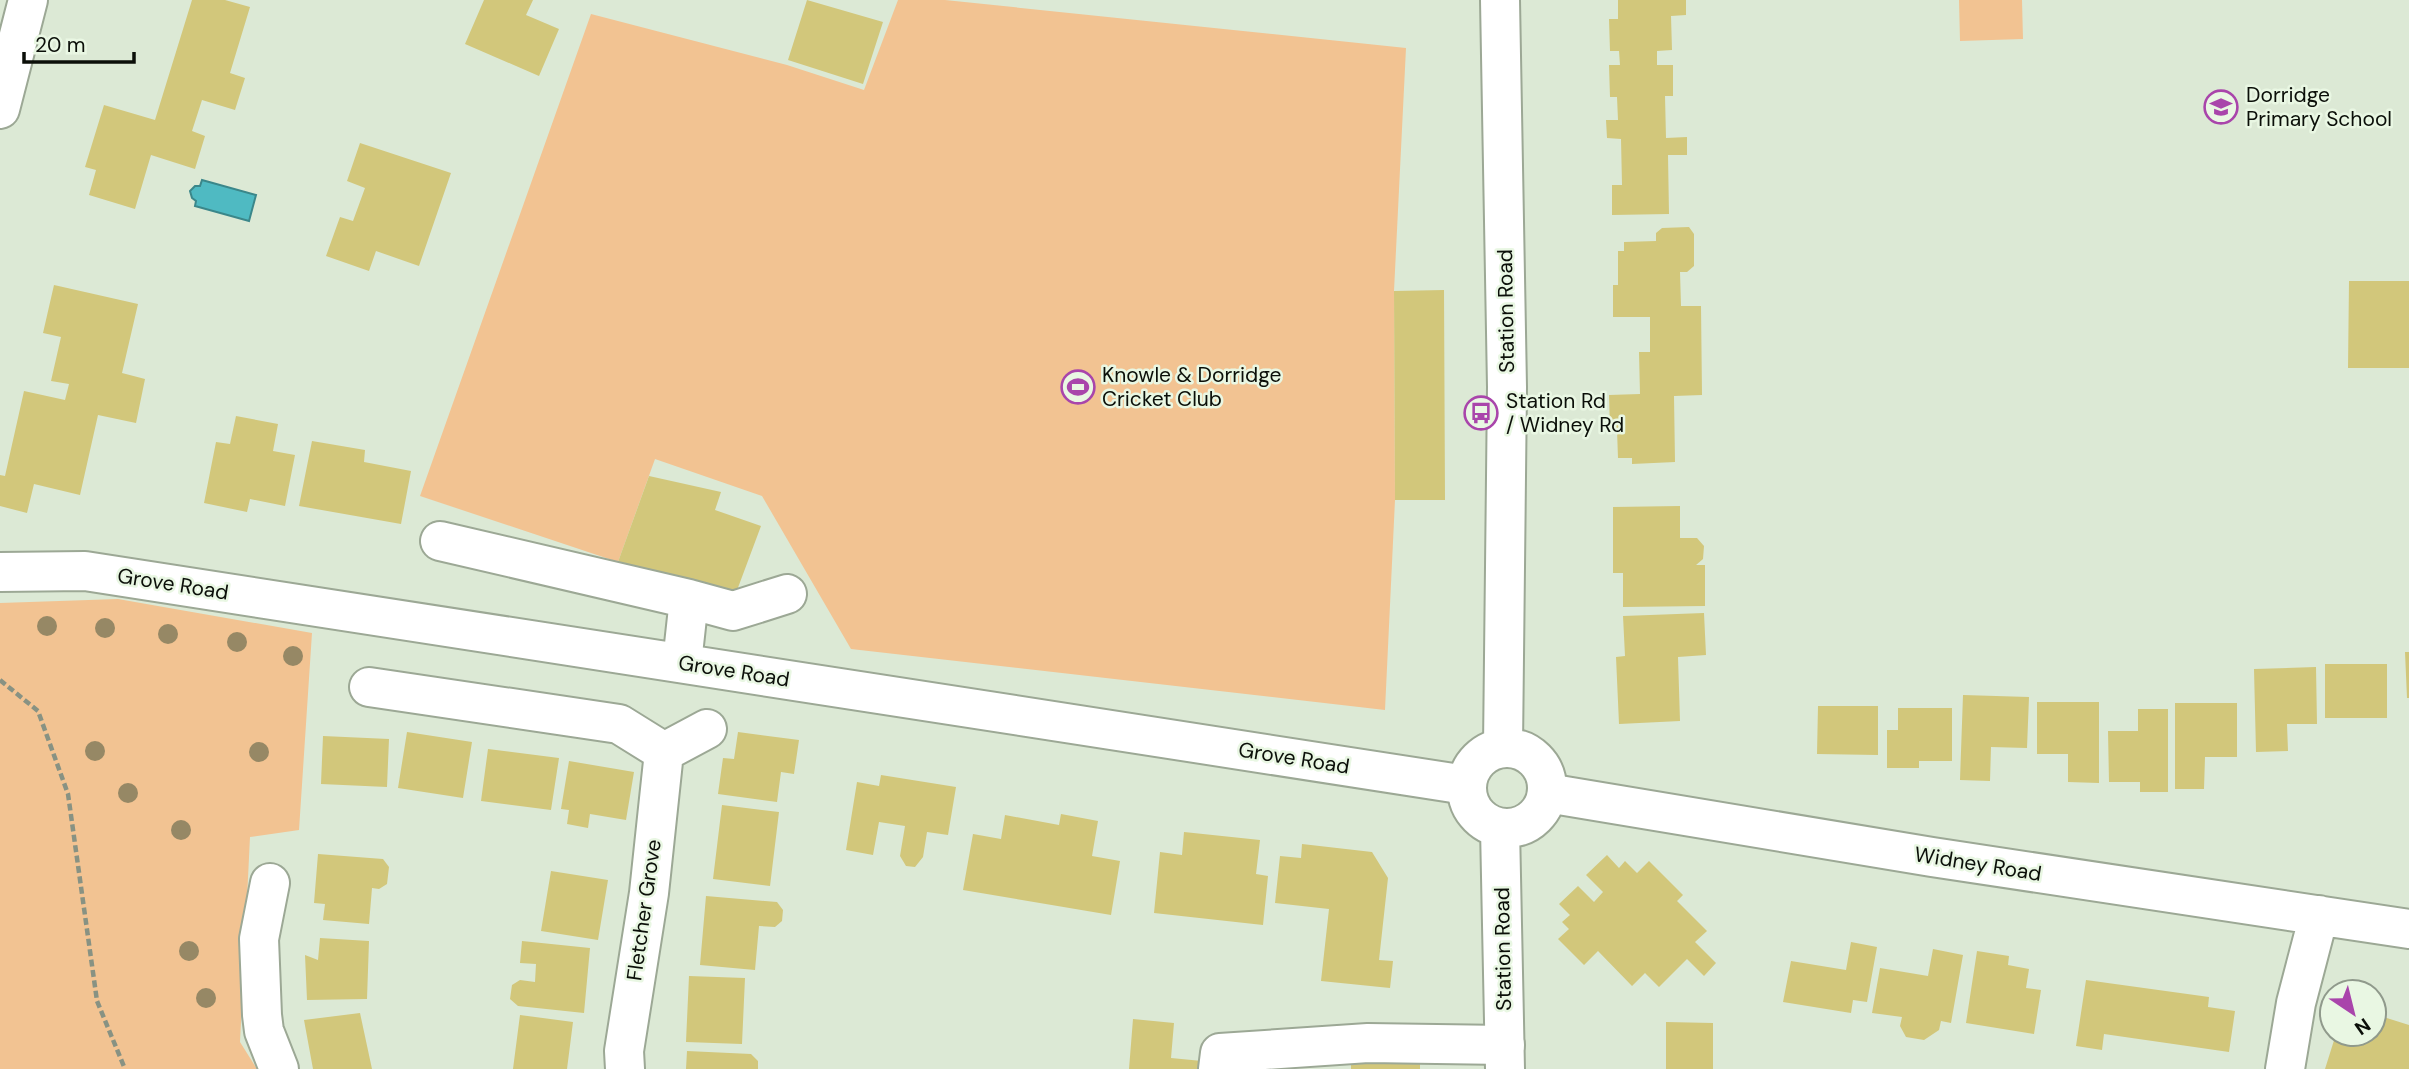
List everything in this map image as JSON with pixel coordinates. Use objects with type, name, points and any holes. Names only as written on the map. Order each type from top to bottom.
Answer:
[{"type":"street","points":[[0,110],[28,0]]},
{"type":"street","name":"Station Road","points":[[1500,0],[1507,387],[1503,747]]},
{"type":"street","points":[[440,541],[733,611],[787,594]]},
{"type":"street","name":"Grove Road","points":[[0,572],[85,571],[1466,785]]},
{"type":"street","points":[[682,663],[689,599]]},
{"type":"street","points":[[369,687],[620,724],[664,752],[707,729]]},
{"type":"street","points":[[1503,747],[1516,748],[1527,752],[1536,760],[1547,781],[1547,793],[1542,809],[1531,821],[1516,828],[1500,828],[1478,817],[1468,802],[1466,785],[1475,764],[1482,756],[1503,747]]},
{"type":"street","name":"Fletcher Grove","points":[[625,1069],[624,1051],[649,893],[664,752]]},
{"type":"street","name":"Widney Road","points":[[1547,793],[1931,857],[2409,929]]},
{"type":"street","name":"Station Road","points":[[1500,828],[1505,1057]]},
{"type":"street","points":[[270,883],[259,939],[262,1015],[264,1031],[279,1069]]},
{"type":"street","points":[[2285,1069],[2296,1003],[2319,915]]},
{"type":"street","points":[[1218,1069],[1220,1053],[1368,1044],[1505,1057]]},
{"type":"path","points":[[0,680],[38,711],[68,794],[97,1001],[125,1069]]},
{"type":"shaded area","name":"Knowle & Dorridge Cricket Club","points":[[898,0],[945,0],[1406,48],[1394,291],[1395,500],[1385,710],[851,649],[762,496],[655,459],[618,562],[420,496],[591,14],[787,65],[864,90]]},
{"type":"shaded area","points":[[1959,0],[2022,0],[2023,39],[1960,41]]},
{"type":"shaded area","points":[[118,599],[312,633],[299,830],[250,837],[240,1042],[257,1069],[0,1069],[0,603]]},
{"type":"water","points":[[202,180],[256,195],[249,221],[195,206],[196,201],[190,191],[195,186],[200,186]]},
{"type":"building","points":[[192,0],[225,0],[250,7],[230,73],[245,78],[235,110],[202,100],[192,131],[205,136],[195,169],[151,155],[135,209],[89,195],[96,170],[85,167],[104,105],[155,120]]},
{"type":"building","points":[[484,0],[533,0],[526,15],[559,29],[539,76],[465,44]]},
{"type":"building","points":[[807,0],[883,22],[863,84],[788,60]]},
{"type":"building","points":[[1618,0],[1686,0],[1686,15],[1671,16],[1672,50],[1657,51],[1657,65],[1673,65],[1673,96],[1665,96],[1666,138],[1687,137],[1687,155],[1668,155],[1669,214],[1612,215],[1612,185],[1622,185],[1621,139],[1607,138],[1606,120],[1618,120],[1617,97],[1610,97],[1609,65],[1620,65],[1619,51],[1610,51],[1609,19],[1618,19]]},
{"type":"building","points":[[360,143],[451,173],[419,266],[376,251],[369,271],[326,256],[340,217],[353,221],[365,188],[347,181]]},
{"type":"building","points":[[1689,227],[1694,234],[1694,266],[1687,272],[1680,272],[1681,306],[1701,306],[1702,395],[1674,396],[1675,462],[1632,464],[1632,458],[1618,458],[1617,430],[1610,430],[1609,395],[1640,394],[1639,352],[1650,352],[1650,317],[1613,317],[1613,285],[1618,285],[1618,251],[1624,251],[1624,242],[1656,241],[1656,233],[1662,228]]},
{"type":"building","points":[[2349,281],[2409,281],[2409,368],[2348,368]]},
{"type":"building","points":[[54,285],[138,304],[122,373],[145,379],[136,423],[98,415],[80,495],[34,484],[27,513],[0,506],[0,475],[5,476],[24,391],[65,400],[69,384],[51,381],[61,337],[43,333]]},
{"type":"building","points":[[1444,290],[1445,500],[1395,500],[1394,291]]},
{"type":"building","points":[[236,416],[278,424],[273,451],[295,455],[285,506],[250,499],[247,512],[204,503],[216,442],[230,444]]},
{"type":"building","points":[[312,441],[365,450],[364,462],[411,471],[401,524],[299,506]]},
{"type":"building","points":[[649,476],[721,492],[715,510],[761,526],[736,593],[618,562]]},
{"type":"building","points":[[1680,506],[1680,538],[1697,538],[1704,546],[1703,559],[1696,565],[1705,565],[1705,606],[1623,607],[1623,573],[1613,573],[1613,507]]},
{"type":"building","points":[[1704,613],[1706,655],[1678,657],[1680,721],[1619,724],[1616,657],[1625,656],[1623,616]]},
{"type":"building","points":[[2405,652],[2409,652],[2409,698],[2407,698]]},
{"type":"building","points":[[2325,664],[2387,664],[2387,718],[2325,718]]},
{"type":"building","points":[[2316,667],[2317,724],[2287,724],[2288,751],[2256,752],[2254,669]]},
{"type":"building","points":[[1963,695],[2029,697],[2027,748],[1991,747],[1990,781],[1960,780]]},
{"type":"building","points":[[2037,702],[2099,702],[2099,783],[2068,782],[2068,754],[2037,754]]},
{"type":"building","points":[[2175,703],[2237,703],[2237,757],[2205,757],[2204,789],[2175,789]]},
{"type":"building","points":[[1818,706],[1878,706],[1878,755],[1817,754]]},
{"type":"building","points":[[1898,708],[1952,708],[1952,761],[1919,761],[1919,768],[1887,768],[1887,730],[1898,730]]},
{"type":"building","points":[[2138,709],[2168,709],[2168,792],[2140,792],[2140,782],[2109,782],[2108,731],[2138,731]]},
{"type":"building","points":[[407,732],[472,742],[463,798],[398,788]]},
{"type":"building","points":[[738,732],[799,740],[794,774],[781,772],[777,802],[718,794],[723,758],[734,759]]},
{"type":"building","points":[[323,736],[389,739],[387,787],[321,784]]},
{"type":"building","points":[[488,749],[559,758],[551,810],[481,801]]},
{"type":"building","points":[[569,761],[634,772],[626,820],[590,814],[588,828],[567,824],[569,810],[561,809]]},
{"type":"building","points":[[881,775],[956,787],[948,835],[927,832],[923,857],[915,867],[906,866],[900,856],[905,826],[879,822],[873,855],[846,850],[857,782],[879,786]]},
{"type":"building","points":[[722,805],[779,812],[770,886],[713,879]]},
{"type":"building","points":[[1061,814],[1098,821],[1092,856],[1120,861],[1111,915],[963,890],[973,834],[1001,839],[1005,815],[1059,825]]},
{"type":"building","points":[[1184,832],[1260,840],[1256,874],[1268,876],[1263,925],[1154,913],[1160,852],[1182,855]]},
{"type":"building","points":[[1302,844],[1372,852],[1388,878],[1379,960],[1393,961],[1390,988],[1321,981],[1329,909],[1275,903],[1280,856],[1301,858]]},
{"type":"building","points":[[318,854],[383,859],[389,867],[387,884],[379,889],[372,888],[369,924],[323,920],[325,904],[314,903]]},
{"type":"building","points":[[1607,855],[1619,868],[1625,861],[1637,873],[1649,861],[1683,895],[1677,901],[1707,931],[1695,942],[1716,963],[1704,976],[1687,959],[1659,987],[1645,973],[1632,986],[1598,951],[1584,965],[1558,939],[1569,929],[1562,922],[1570,915],[1559,904],[1578,886],[1594,902],[1603,892],[1586,875]]},
{"type":"building","points":[[551,871],[608,880],[598,940],[541,931]]},
{"type":"building","points":[[706,896],[777,902],[783,910],[782,921],[775,927],[759,926],[755,970],[700,965]]},
{"type":"building","points":[[320,938],[369,941],[367,999],[307,1000],[305,955],[318,960]]},
{"type":"building","points":[[522,941],[590,948],[584,1013],[518,1006],[510,999],[512,985],[520,980],[535,982],[536,964],[520,963]]},
{"type":"building","points":[[1851,942],[1877,947],[1867,1002],[1853,1000],[1851,1013],[1783,1002],[1791,961],[1846,970]]},
{"type":"building","points":[[1933,949],[1963,955],[1951,1023],[1941,1021],[1939,1030],[1924,1040],[1906,1037],[1900,1026],[1902,1017],[1872,1013],[1880,968],[1928,976]]},
{"type":"building","points":[[1977,951],[2009,956],[2008,965],[2029,969],[2026,988],[2041,990],[2034,1034],[1966,1023]]},
{"type":"building","points":[[689,976],[745,978],[742,1044],[686,1042]]},
{"type":"building","points":[[2086,980],[2209,997],[2208,1007],[2235,1011],[2229,1052],[2104,1034],[2102,1050],[2076,1046]]},
{"type":"building","points":[[360,1013],[372,1069],[313,1069],[304,1020]]},
{"type":"building","points":[[520,1015],[573,1022],[567,1069],[513,1069]]},
{"type":"building","points":[[2388,1018],[2409,1025],[2409,1069],[2325,1069],[2332,1048],[2388,1048]]},
{"type":"building","points":[[1133,1019],[1174,1023],[1171,1058],[1202,1061],[1201,1069],[1129,1069]]},
{"type":"building","points":[[1666,1022],[1713,1023],[1713,1069],[1666,1069]]},
{"type":"building","points":[[687,1051],[751,1054],[758,1061],[758,1069],[686,1069]]},
{"type":"building","points":[[1420,1059],[1420,1069],[1351,1069],[1351,1060]]},
{"type":"place","name":"Dorridge Primary School","points":[[2221,107]]},
{"type":"place","name":"Knowle & Dorridge Cricket Club","points":[[1078,387]]},
{"type":"place","name":"Station Rd / Widney Rd","points":[[1481,413]]}]
